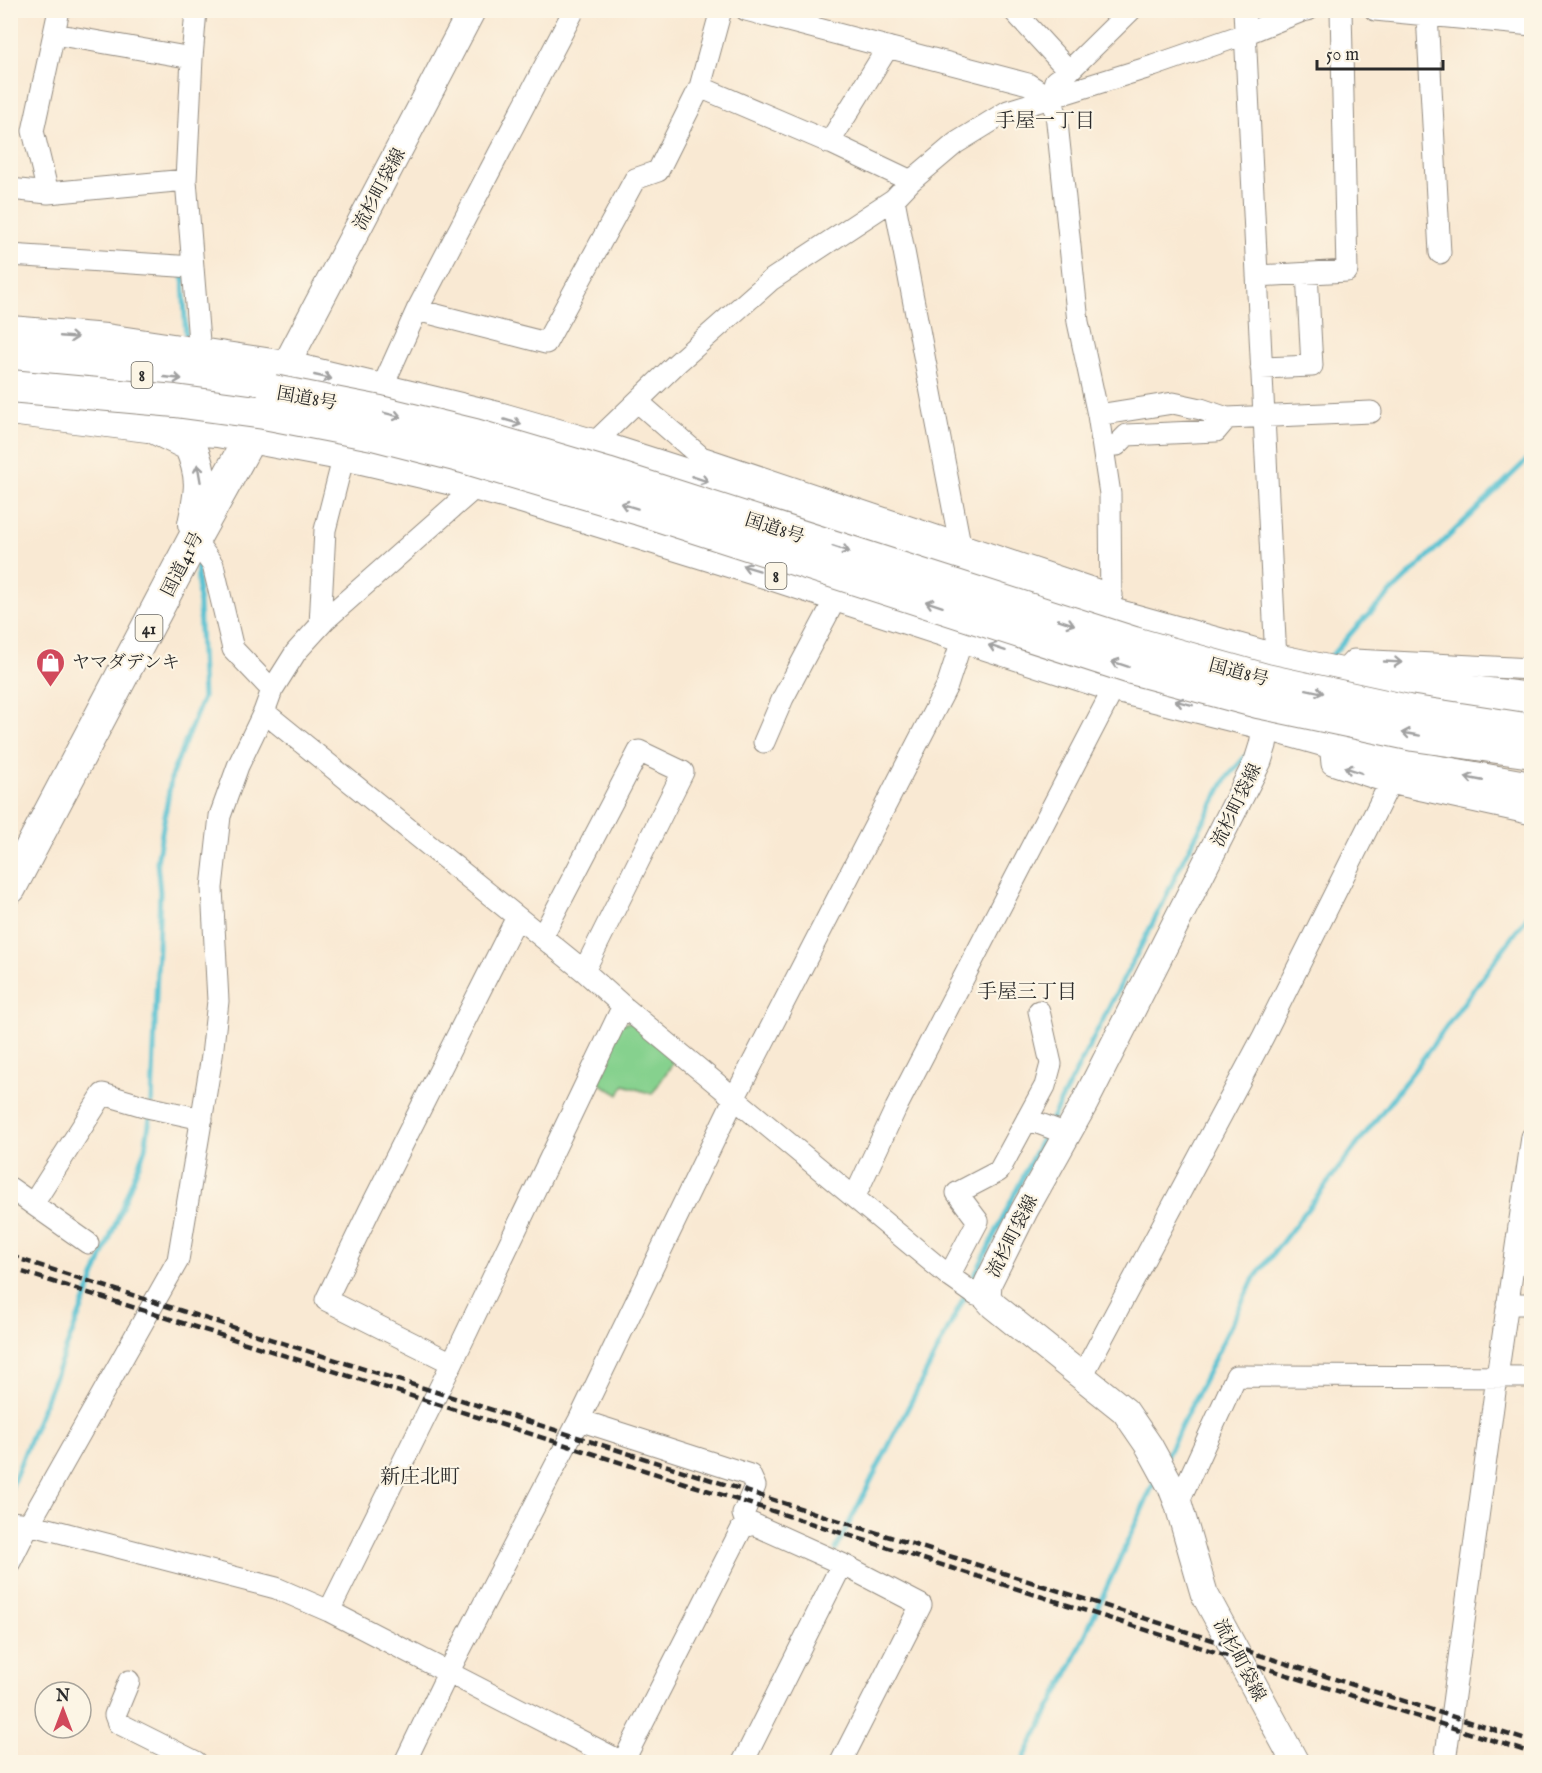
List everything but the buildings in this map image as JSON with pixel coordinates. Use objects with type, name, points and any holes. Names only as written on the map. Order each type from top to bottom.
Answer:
[{"type":"highway","name":"8","points":[[10,332],[106,340],[285,368],[498,418],[959,553],[1276,660],[1393,683],[1532,699]]},
{"type":"highway","name":"国道8号","points":[[10,363],[180,379],[273,392],[380,412],[475,435],[607,474],[1134,643],[1266,680],[1408,711],[1532,730]]},
{"type":"highway","name":"国道41号","points":[[10,888],[191,545],[251,438],[285,368]]},
{"type":"highway","name":"国道8号","points":[[10,386],[164,400],[242,410],[373,434],[463,457],[639,509],[1139,670],[1258,702],[1414,735],[1532,752]]},
{"type":"highway","name":"8","points":[[10,409],[148,426],[218,431],[344,455],[478,485],[522,496],[1115,686],[1267,724],[1429,770],[1532,788]]},
{"type":"highway","points":[[148,426],[190,445],[198,466],[202,489],[191,545]]},
{"type":"main road","name":"流杉町袋線","points":[[285,368],[472,10]]},
{"type":"main road","name":"流杉町袋線","points":[[1276,660],[1267,724],[1258,761],[1063,1133],[988,1283],[987,1298],[1125,1411],[1149,1446],[1175,1495],[1204,1593],[1295,1762]]},
{"type":"street","points":[[48,193],[33,130],[59,10]]},
{"type":"street","points":[[196,10],[186,180],[200,354]]},
{"type":"street","points":[[381,390],[417,310],[574,10]]},
{"type":"street","points":[[417,310],[546,343],[635,179],[658,171],[700,87],[721,10]]},
{"type":"street","points":[[746,10],[1028,84],[1050,98]]},
{"type":"street","points":[[1013,10],[1069,71]]},
{"type":"street","points":[[1112,604],[1110,494],[1098,415],[1078,322],[1056,114],[1050,98],[1055,81],[1069,71],[1131,10]]},
{"type":"street","points":[[1244,10],[1276,660]]},
{"type":"street","points":[[592,445],[717,326],[771,280],[894,199],[911,181],[956,143],[1008,111],[1153,66],[1308,10]]},
{"type":"street","points":[[1257,276],[1347,271],[1341,10]]},
{"type":"street","points":[[1375,10],[1532,25]]},
{"type":"street","points":[[1427,14],[1440,254]]},
{"type":"street","points":[[54,34],[192,58]]},
{"type":"street","points":[[829,142],[888,47]]},
{"type":"street","points":[[700,87],[829,142],[911,181]]},
{"type":"street","points":[[10,189],[48,193],[186,180]]},
{"type":"street","points":[[894,199],[959,553]]},
{"type":"street","points":[[10,255],[193,267]]},
{"type":"street","points":[[1261,368],[1312,366],[1307,273]]},
{"type":"street","points":[[638,402],[701,457],[959,553]]},
{"type":"street","points":[[1098,415],[1173,403],[1202,409],[1227,418],[1371,412]]},
{"type":"street","points":[[1117,445],[1127,435],[1216,431],[1227,418]]},
{"type":"street","points":[[320,625],[325,530],[344,455]]},
{"type":"street","points":[[10,1562],[20,1523],[178,1260],[202,1119],[218,1001],[212,888],[220,816],[238,766],[272,690],[296,652],[320,625],[478,485]]},
{"type":"street","points":[[191,545],[213,565],[233,649],[272,690]]},
{"type":"street","points":[[764,742],[783,698],[837,596]]},
{"type":"street","points":[[405,1762],[448,1673],[579,1420],[734,1099],[947,686],[963,637]]},
{"type":"street","points":[[1341,674],[1354,660],[1532,669]]},
{"type":"street","points":[[855,1197],[896,1108],[1115,686]]},
{"type":"street","points":[[264,712],[584,971],[734,1099],[949,1276],[976,1295],[987,1298]]},
{"type":"street","points":[[1330,743],[1332,764],[1390,783],[1532,814]]},
{"type":"street","points":[[542,938],[639,751],[683,772],[584,971]]},
{"type":"street","points":[[1082,1376],[1263,1037],[1390,783]]},
{"type":"street","points":[[452,1363],[326,1300],[517,917]]},
{"type":"street","points":[[329,1611],[452,1363],[623,1006]]},
{"type":"street","points":[[949,1276],[978,1221],[957,1192],[999,1171],[1032,1121],[1045,1086],[1051,1064],[1039,1011]]},
{"type":"street","points":[[33,1204],[103,1094],[202,1119]]},
{"type":"street","points":[[1032,1121],[1063,1133]]},
{"type":"street","points":[[1445,1762],[1507,1304],[1527,1203],[1532,1137]]},
{"type":"street","points":[[10,1188],[88,1243]]},
{"type":"street","points":[[1507,1304],[1532,1304]]},
{"type":"street","points":[[1175,1495],[1236,1376],[1532,1377]]},
{"type":"street","points":[[579,1420],[750,1474],[755,1486],[742,1514],[747,1526]]},
{"type":"street","points":[[20,1523],[276,1588],[329,1611],[623,1762],[742,1528],[753,1524],[842,1564],[921,1605],[841,1762]]},
{"type":"street","points":[[743,1762],[842,1564]]},
{"type":"street","points":[[129,1681],[114,1714],[118,1724],[196,1762]]},
{"type":"green space","points":[[631,1022],[675,1060],[652,1094],[624,1085],[619,1095],[594,1080],[618,1024]]},
{"type":"waterway","points":[[183,272],[186,343]]},
{"type":"waterway","points":[[1327,661],[1358,625],[1532,455]]},
{"type":"waterway","points":[[152,1103],[160,892],[157,862],[172,774],[203,698],[197,559]]},
{"type":"waterway","points":[[1049,1124],[1226,779],[1247,755]]},
{"type":"waterway","points":[[1166,1457],[1253,1280],[1415,1069],[1532,910]]},
{"type":"waterway","points":[[10,1490],[145,1149],[151,1112]]},
{"type":"waterway","points":[[970,1285],[1045,1132]]},
{"type":"waterway","points":[[836,1549],[966,1294]]},
{"type":"waterway","points":[[1022,1762],[1069,1671],[1157,1476]]},
{"type":"railway","points":[[10,1256],[1532,1742]]},
{"type":"railway","points":[[10,1268],[1532,1753]]},
{"type":"place","name":"ヤマダデンキ","points":[[51,688]]},
{"type":"district","name":"手屋一丁目","points":[[1045,120]]},
{"type":"district","name":"手屋三丁目","points":[[1027,991]]},
{"type":"district","name":"新庄北町","points":[[420,1476]]}]
